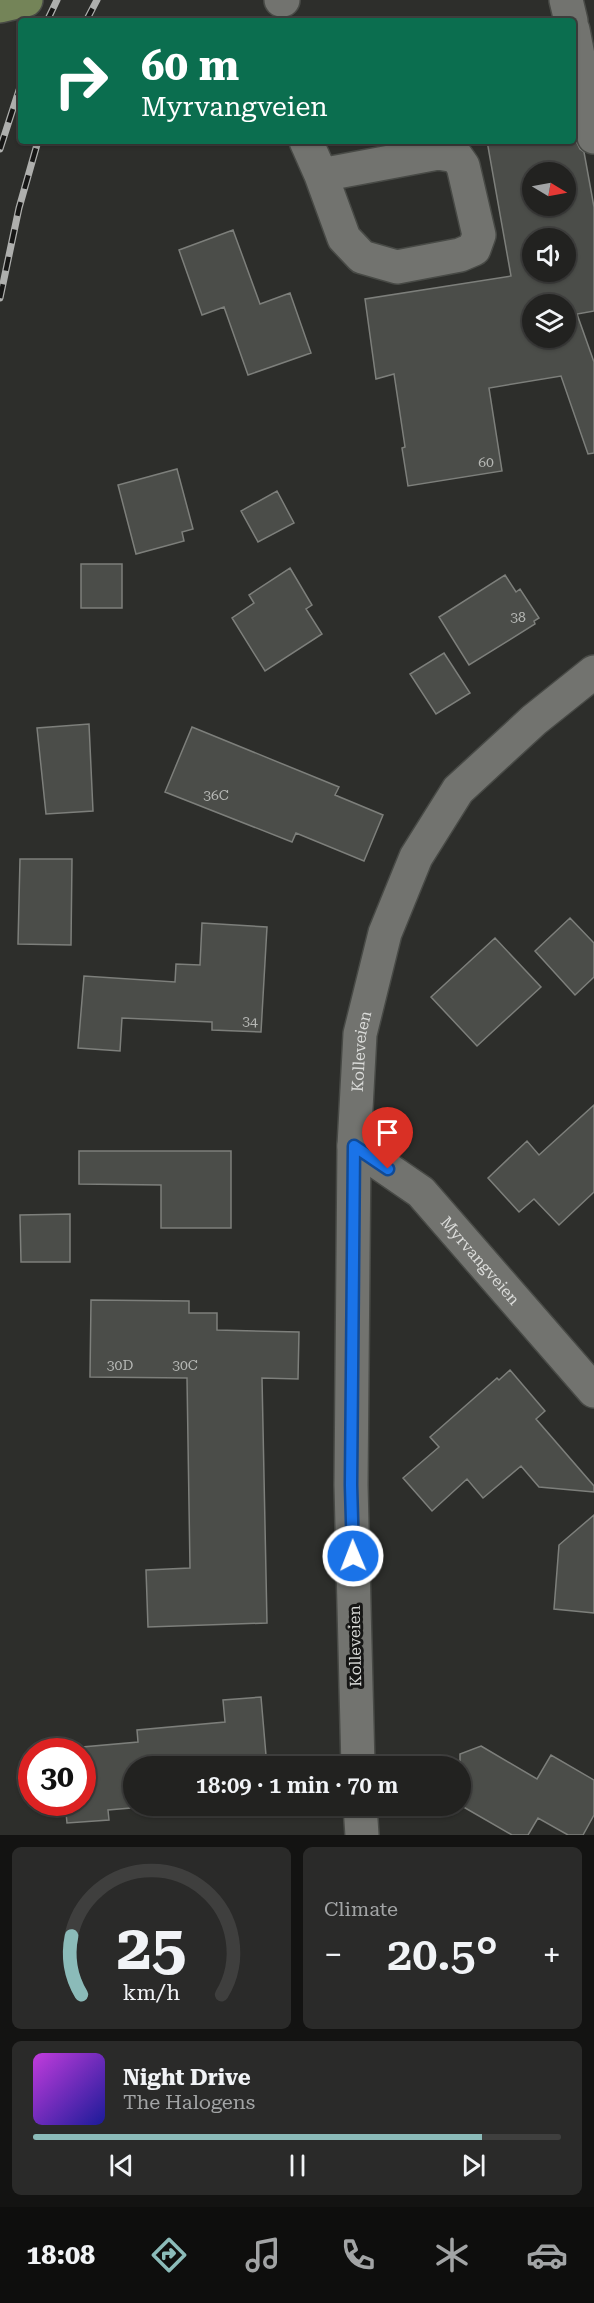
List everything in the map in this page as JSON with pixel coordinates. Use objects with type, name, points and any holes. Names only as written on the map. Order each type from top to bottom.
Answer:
[{"type":"main road","points":[[0,6],[26,0]]},
{"type":"street","points":[[566,0],[570,18]]},
{"type":"street","points":[[576,45],[594,137]]},
{"type":"street","points":[[307,144],[344,238],[362,257],[396,267],[460,255],[474,249],[479,235],[463,166],[456,156],[438,153],[321,175]]},
{"type":"street","name":"Kolleveien","points":[[358,1756],[351,1485],[354,1146],[360,1034],[385,933],[416,857],[458,790],[534,720],[594,672]]},
{"type":"street","name":"Myrvangveien","points":[[354,1146],[421,1192],[594,1391]]},
{"type":"street","points":[[361,1816],[362,1835]]},
{"type":"building","points":[[576,141],[584,152],[594,207],[594,311],[577,314],[594,362],[594,453],[588,454],[561,376],[489,388],[502,471],[408,486],[402,448],[405,447],[394,374],[376,379],[365,299],[511,276],[488,144],[576,144]]},
{"type":"building","points":[[233,230],[260,304],[290,293],[311,353],[248,375],[224,307],[202,315],[179,250]]},
{"type":"building","points":[[177,469],[193,529],[182,532],[184,541],[136,554],[118,485]]},
{"type":"building","points":[[277,491],[294,523],[258,542],[241,511]]},
{"type":"building","points":[[81,564],[122,564],[122,608],[81,608]]},
{"type":"building","points":[[290,568],[312,605],[306,609],[322,634],[265,671],[232,618],[254,603],[249,595]]},
{"type":"building","points":[[505,575],[516,592],[520,589],[539,618],[534,621],[535,624],[469,665],[439,617]]},
{"type":"building","points":[[444,653],[470,693],[436,714],[410,674]]},
{"type":"building","points":[[89,724],[93,811],[46,814],[37,728]]},
{"type":"building","points":[[192,727],[339,787],[335,795],[383,815],[364,861],[296,833],[292,842],[165,792]]},
{"type":"building","points":[[20,859],[72,859],[71,945],[18,944]]},
{"type":"building","points":[[570,918],[594,943],[594,977],[575,995],[535,951]]},
{"type":"building","points":[[202,923],[267,927],[261,1032],[212,1030],[212,1022],[122,1018],[120,1051],[78,1048],[84,976],[175,982],[176,964],[200,965]]},
{"type":"building","points":[[495,938],[541,987],[477,1046],[431,997]]},
{"type":"building","points":[[594,1105],[594,1192],[559,1225],[534,1199],[519,1212],[488,1178],[527,1141],[539,1155]]},
{"type":"building","points":[[79,1151],[231,1151],[231,1228],[161,1228],[161,1185],[79,1184]]},
{"type":"building","points":[[70,1214],[70,1262],[21,1262],[20,1215]]},
{"type":"building","points":[[91,1300],[189,1301],[189,1313],[217,1313],[217,1330],[299,1332],[298,1379],[262,1378],[267,1623],[148,1627],[146,1570],[190,1568],[187,1378],[90,1377]]},
{"type":"building","points":[[510,1370],[545,1411],[536,1419],[594,1486],[594,1492],[539,1487],[521,1466],[483,1498],[467,1479],[432,1511],[403,1478],[439,1447],[430,1437],[497,1378],[499,1380]]},
{"type":"building","points":[[594,1515],[594,1613],[554,1609],[559,1545]]},
{"type":"building","points":[[261,1697],[266,1756],[123,1756],[123,1809],[108,1810],[109,1820],[67,1823],[66,1816],[96,1816],[96,1746],[138,1742],[137,1730],[225,1722],[223,1700]]},
{"type":"building","points":[[481,1746],[537,1779],[551,1755],[594,1780],[594,1815],[583,1835],[568,1835],[538,1818],[528,1835],[512,1835],[471,1811],[471,1756],[460,1756],[460,1754]]},
{"type":"railway","points":[[48,18],[57,0]]},
{"type":"railway","points":[[88,18],[97,0]]},
{"type":"railway","points":[[0,149],[18,93]]},
{"type":"railway","points":[[0,298],[19,208],[37,144]]},
{"type":"route","points":[[353,1556],[351,1485],[354,1146],[388,1169]]}]
